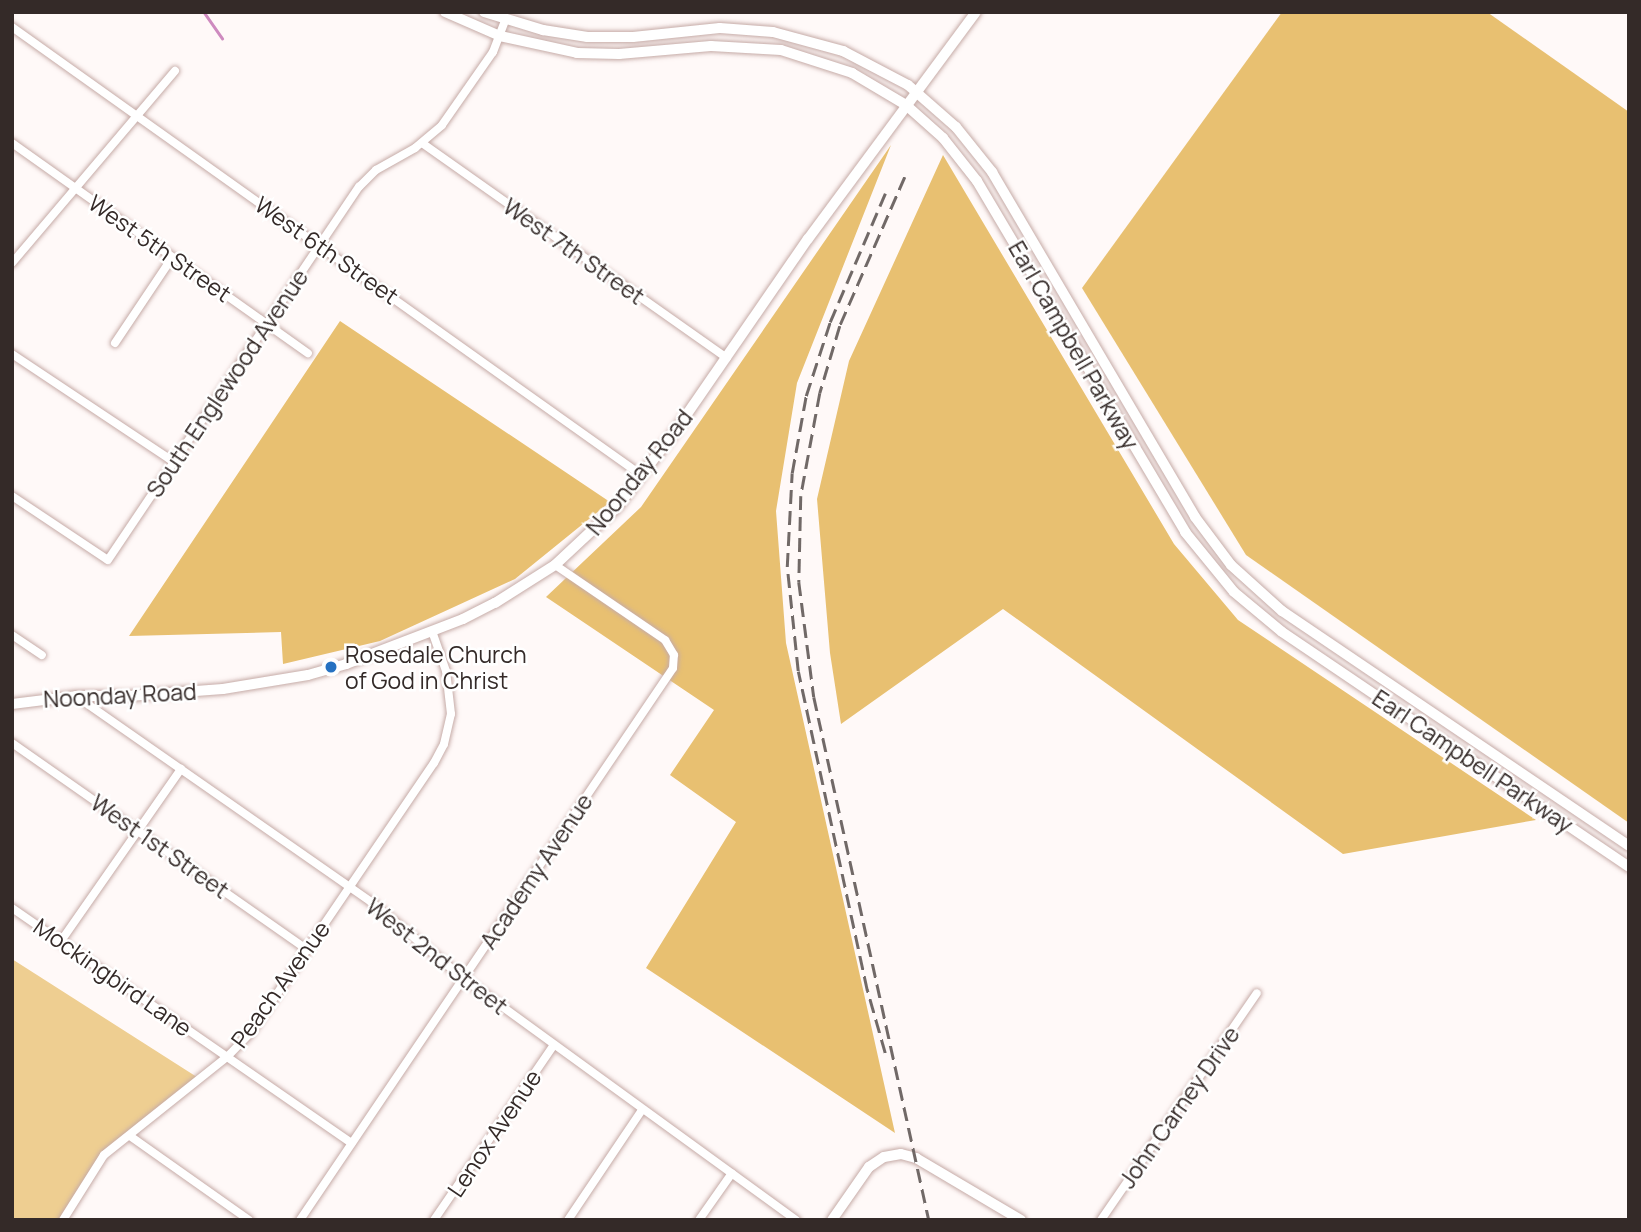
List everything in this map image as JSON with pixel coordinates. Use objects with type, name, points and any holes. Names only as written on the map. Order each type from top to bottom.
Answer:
[{"type":"main road","name":"Earl Campbell Parkway","points":[[445,12],[500,36],[549,49],[604,54],[700,46],[752,46],[808,56],[852,73],[906,105],[951,147],[977,181],[1185,532],[1221,579],[1261,616],[1629,867]]},
{"type":"main road","name":"Earl Campbell Parkway","points":[[484,12],[554,33],[599,37],[698,29],[755,29],[819,43],[866,61],[916,91],[956,127],[992,172],[1202,527],[1231,565],[1271,603],[1629,846]]},
{"type":"main road","points":[[698,29],[700,46]]},
{"type":"main road","points":[[1261,616],[1271,603]]},
{"type":"street","name":"Noonday Road","points":[[12,704],[76,696],[129,696],[262,684],[346,664],[495,603],[555,565],[618,506],[727,358],[764,301],[916,91],[976,12]]},
{"type":"street","name":"South Englewood Avenue","points":[[12,496],[108,560],[269,324],[320,244],[370,175],[422,143],[445,121],[490,58],[505,20]]},
{"type":"street","name":"West 6th Street","points":[[12,27],[641,475]]},
{"type":"street","points":[[12,263],[175,71]]},
{"type":"street","name":"West 7th Street","points":[[422,143],[727,358]]},
{"type":"street","name":"West 5th Street","points":[[12,144],[308,353]]},
{"type":"street","points":[[115,343],[173,258]]},
{"type":"street","points":[[12,354],[174,462]]},
{"type":"street","name":"Academy Avenue","points":[[300,1220],[670,676],[674,660],[665,640],[649,626],[555,565]]},
{"type":"street","name":"Peach Avenue","points":[[64,1220],[104,1155],[228,1056],[251,1032],[434,763],[451,723],[446,671],[432,631]]},
{"type":"street","points":[[12,635],[42,655]]},
{"type":"street","name":"West 2nd Street","points":[[76,696],[350,888],[463,978],[796,1220]]},
{"type":"street","name":"West 1st Street","points":[[12,743],[308,950]]},
{"type":"street","points":[[61,942],[181,769]]},
{"type":"street","name":"Mockingbird Lane","points":[[12,908],[352,1143]]},
{"type":"street","name":"John Carney Drive","points":[[1101,1220],[1257,993]]},
{"type":"street","name":"Lenox Avenue","points":[[434,1220],[554,1045]]},
{"type":"street","points":[[568,1220],[642,1110]]},
{"type":"street","points":[[130,1136],[250,1220]]},
{"type":"street","points":[[832,1220],[869,1167],[884,1157],[901,1154],[916,1158],[1021,1220]]},
{"type":"street","points":[[699,1220],[732,1173]]},
{"type":"shaded area","points":[[1282,12],[1487,12],[1629,112],[1629,823],[1246,555],[1082,288]]},
{"type":"shaded area","points":[[891,145],[797,383],[776,511],[786,643],[895,1133],[646,968],[736,822],[670,775],[714,710],[546,597],[641,507]]},
{"type":"shaded area","points":[[943,155],[1174,544],[1238,620],[1536,820],[1343,854],[1003,609],[841,724],[830,653],[817,499],[849,361]]},
{"type":"shaded area","points":[[340,321],[610,502],[515,579],[380,641],[283,664],[281,632],[129,636]]},
{"type":"shaded area","points":[[12,959],[200,1079],[113,1147],[65,1220],[12,1220]]},
{"type":"waterway","points":[[204,12],[222,38]]},
{"type":"railway","points":[[905,177],[840,326],[820,393],[801,496],[799,582],[814,697],[929,1220]]},
{"type":"railway","points":[[885,1053],[867,990],[798,671],[787,567],[792,473],[806,396],[830,322],[887,189]]},
{"type":"place","name":"Rosedale Church of God in Christ","points":[[331,667]]}]
